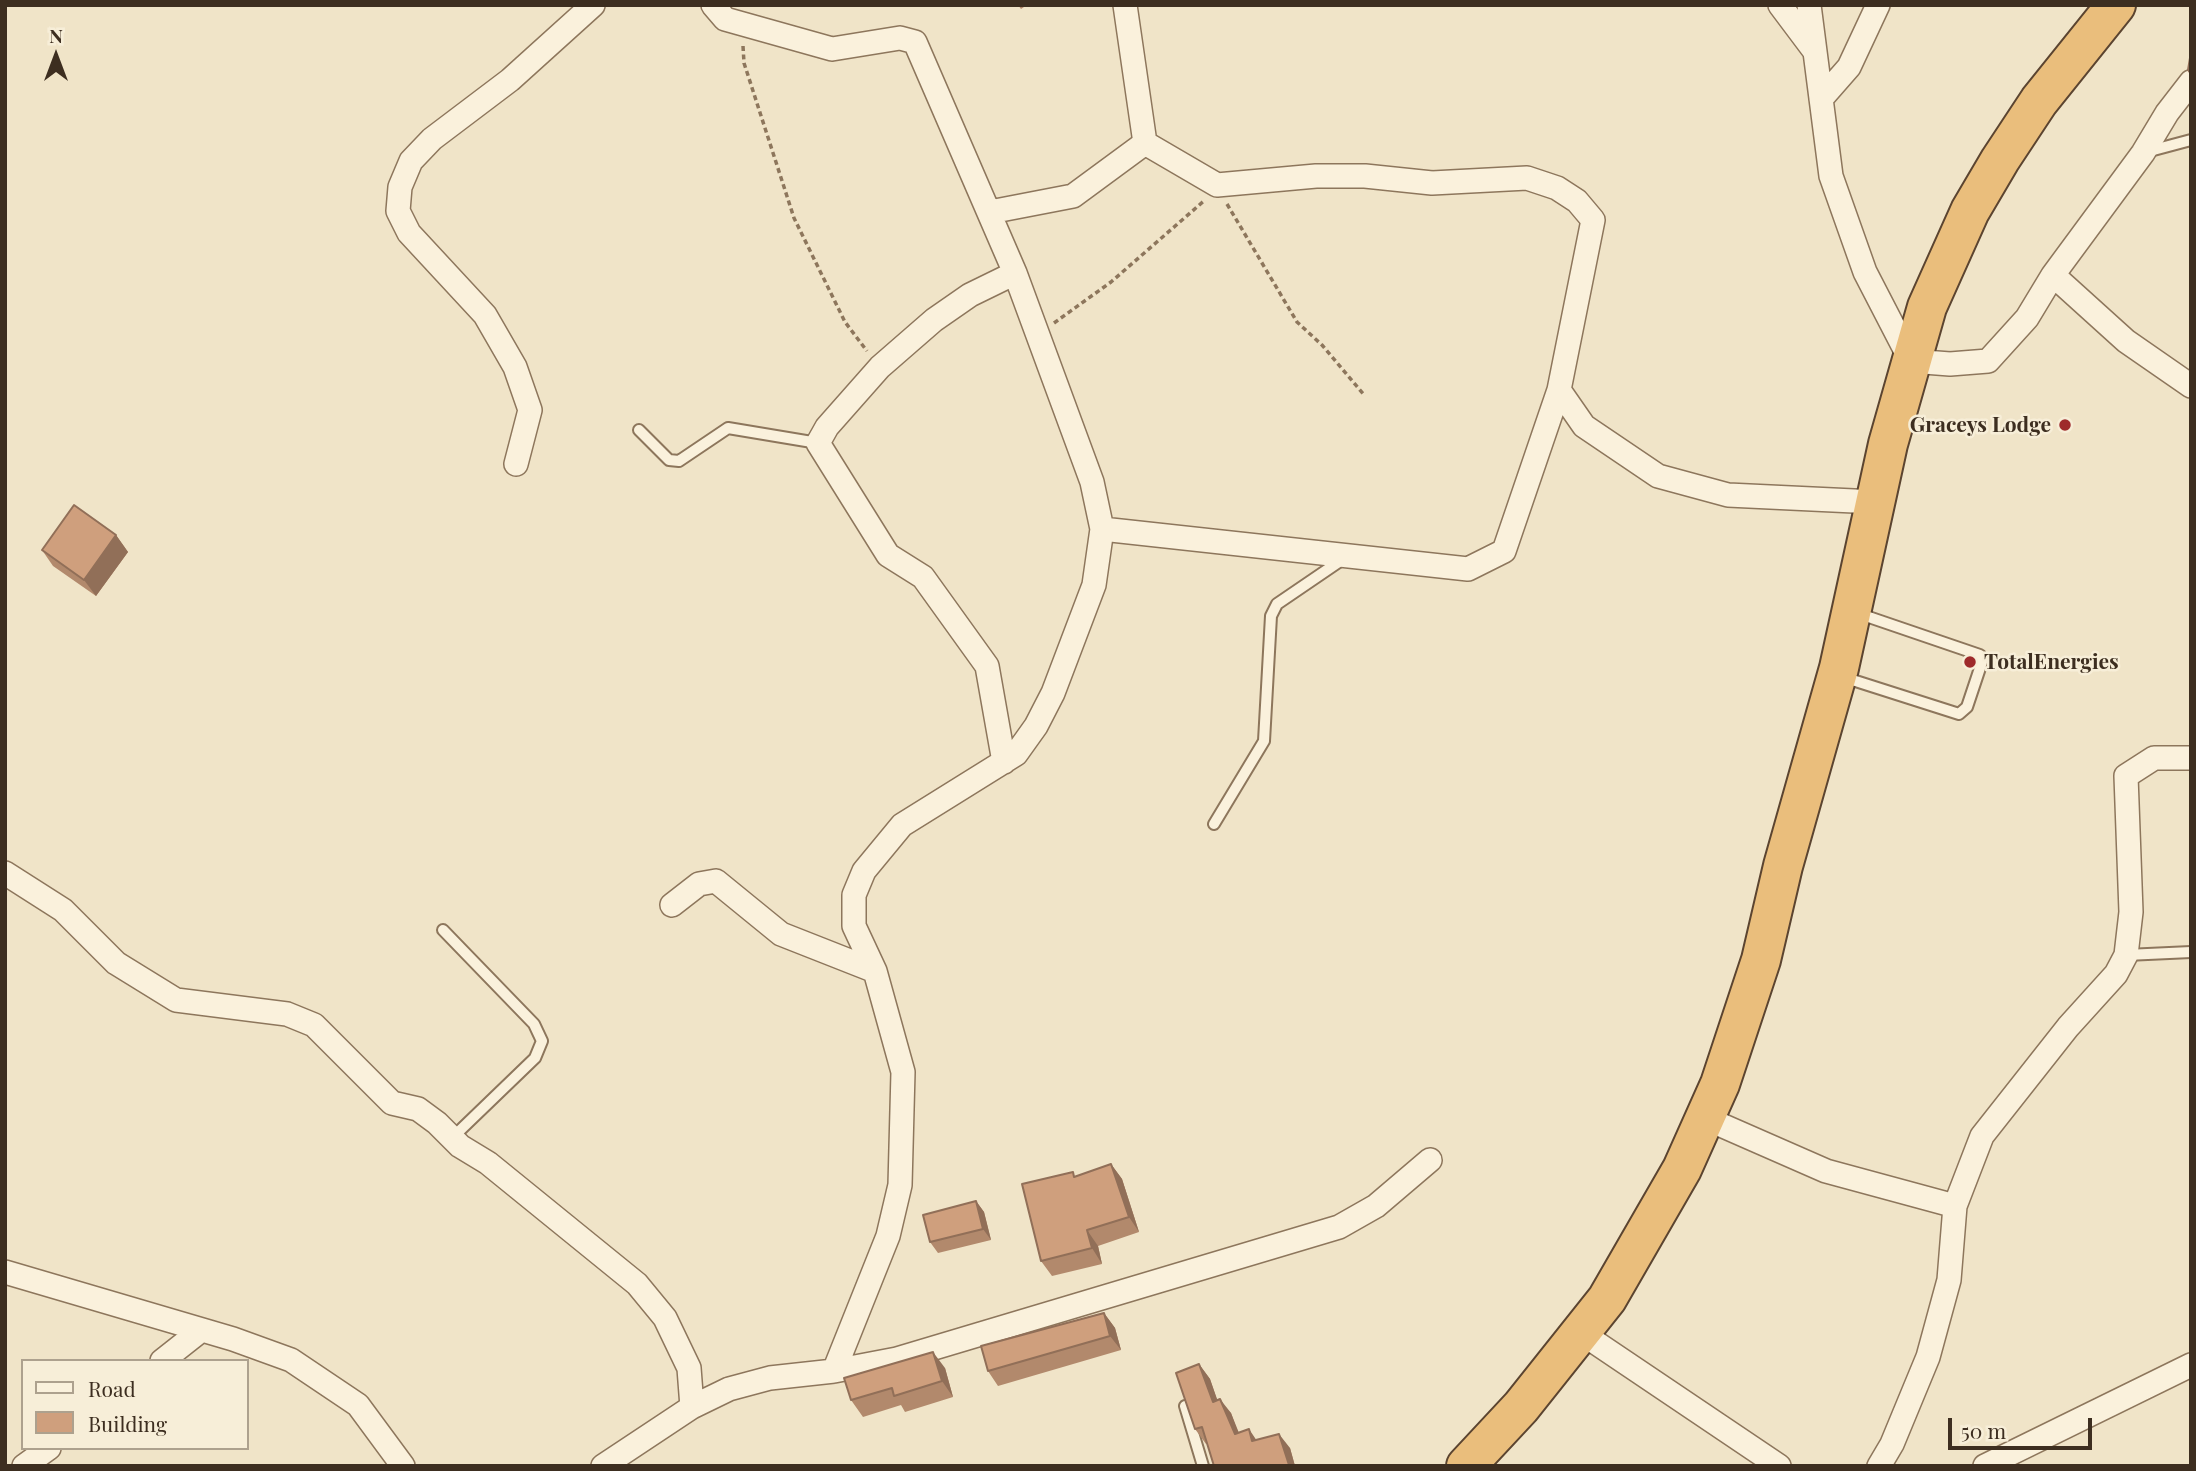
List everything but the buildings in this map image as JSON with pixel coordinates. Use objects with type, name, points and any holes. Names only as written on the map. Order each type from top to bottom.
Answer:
[{"type":"highway","points":[[1466,1466],[1521,1407],[1607,1299],[1647,1233],[1705,1118],[1720,1084],[1761,960],[1783,866],[1837,675],[1875,502],[1927,307],[1970,211],[2039,101],[2116,5]]},
{"type":"street","points":[[516,464],[530,410],[515,367],[485,315],[456,288],[409,233],[398,211],[400,187],[411,161],[432,139],[510,80],[593,5]]},
{"type":"street","points":[[713,5],[725,19],[832,49],[900,38],[915,42],[1015,273],[1092,482],[1102,529],[1094,585],[1053,693],[1016,754],[902,825],[864,871],[854,895],[854,926],[875,971],[903,1072],[900,1185],[888,1236],[834,1371]]},
{"type":"street","points":[[1102,529],[1468,569],[1504,551],[1559,390],[1593,220],[1577,201],[1557,188],[1527,178],[1432,183],[1365,176],[1317,176],[1215,188],[1145,143],[1125,5]]},
{"type":"street","points":[[1780,5],[1815,51]]},
{"type":"street","points":[[1809,5],[1831,176],[1865,272],[1911,360],[1950,364],[1988,361],[2027,318],[2053,275],[2143,153],[2167,113],[2191,82]]},
{"type":"street","points":[[1821,99],[1849,67],[1878,5]]},
{"type":"street","points":[[990,212],[1073,196],[1145,143]]},
{"type":"street","points":[[1004,762],[987,666],[923,577],[888,555],[818,443],[827,427],[880,368],[934,320],[970,295],[1015,273]]},
{"type":"street","points":[[2053,275],[2126,341],[2191,386]]},
{"type":"street","points":[[1559,390],[1584,426],[1658,476],[1728,495],[1875,502]]},
{"type":"street","points":[[1879,1466],[1892,1444],[1928,1357],[1948,1280],[1955,1206],[1982,1136],[2068,1027],[2116,974],[2126,955],[2132,912],[2126,776],[2154,758],[2191,758]]},
{"type":"street","points":[[5,873],[63,911],[116,963],[176,1000],[287,1014],[314,1025],[392,1103],[418,1109],[638,1284],[665,1318],[688,1367],[692,1407]]},
{"type":"street","points":[[672,905],[699,884],[716,881],[781,934],[875,971]]},
{"type":"street","points":[[1705,1118],[1826,1171],[1955,1206]]},
{"type":"street","points":[[603,1466],[692,1407],[729,1389],[770,1378],[834,1371],[897,1359],[1339,1227],[1376,1206],[1430,1160]]},
{"type":"street","points":[[5,1272],[291,1360],[358,1405],[403,1466]]},
{"type":"street","points":[[165,1359],[200,1331]]},
{"type":"street","points":[[1580,1332],[1779,1466]]},
{"type":"street","points":[[1985,1466],[2191,1366]]},
{"type":"street","points":[[24,1466],[46,1450]]},
{"type":"lane","points":[[2143,153],[2191,140]]},
{"type":"lane","points":[[639,430],[669,460],[679,461],[729,428],[818,443]]},
{"type":"lane","points":[[1214,824],[1265,741],[1271,616],[1278,604],[1348,556]]},
{"type":"lane","points":[[1837,675],[1959,714],[1967,707],[1982,662],[1980,655],[1852,611]]},
{"type":"lane","points":[[443,930],[534,1024],[542,1041],[535,1058],[452,1138]]},
{"type":"lane","points":[[2126,955],[2191,952]]},
{"type":"lane","points":[[1185,1406],[1203,1466]]},
{"type":"path","points":[[740,23],[744,63],[794,218],[845,322],[880,368]]},
{"type":"path","points":[[1038,335],[1111,282],[1199,208],[1215,188],[1232,208],[1297,322],[1365,396]]},
{"type":"place","name":"Graceys Lodge","points":[[2065,425]]},
{"type":"place","name":"TotalEnergies","points":[[1970,662]]}]
